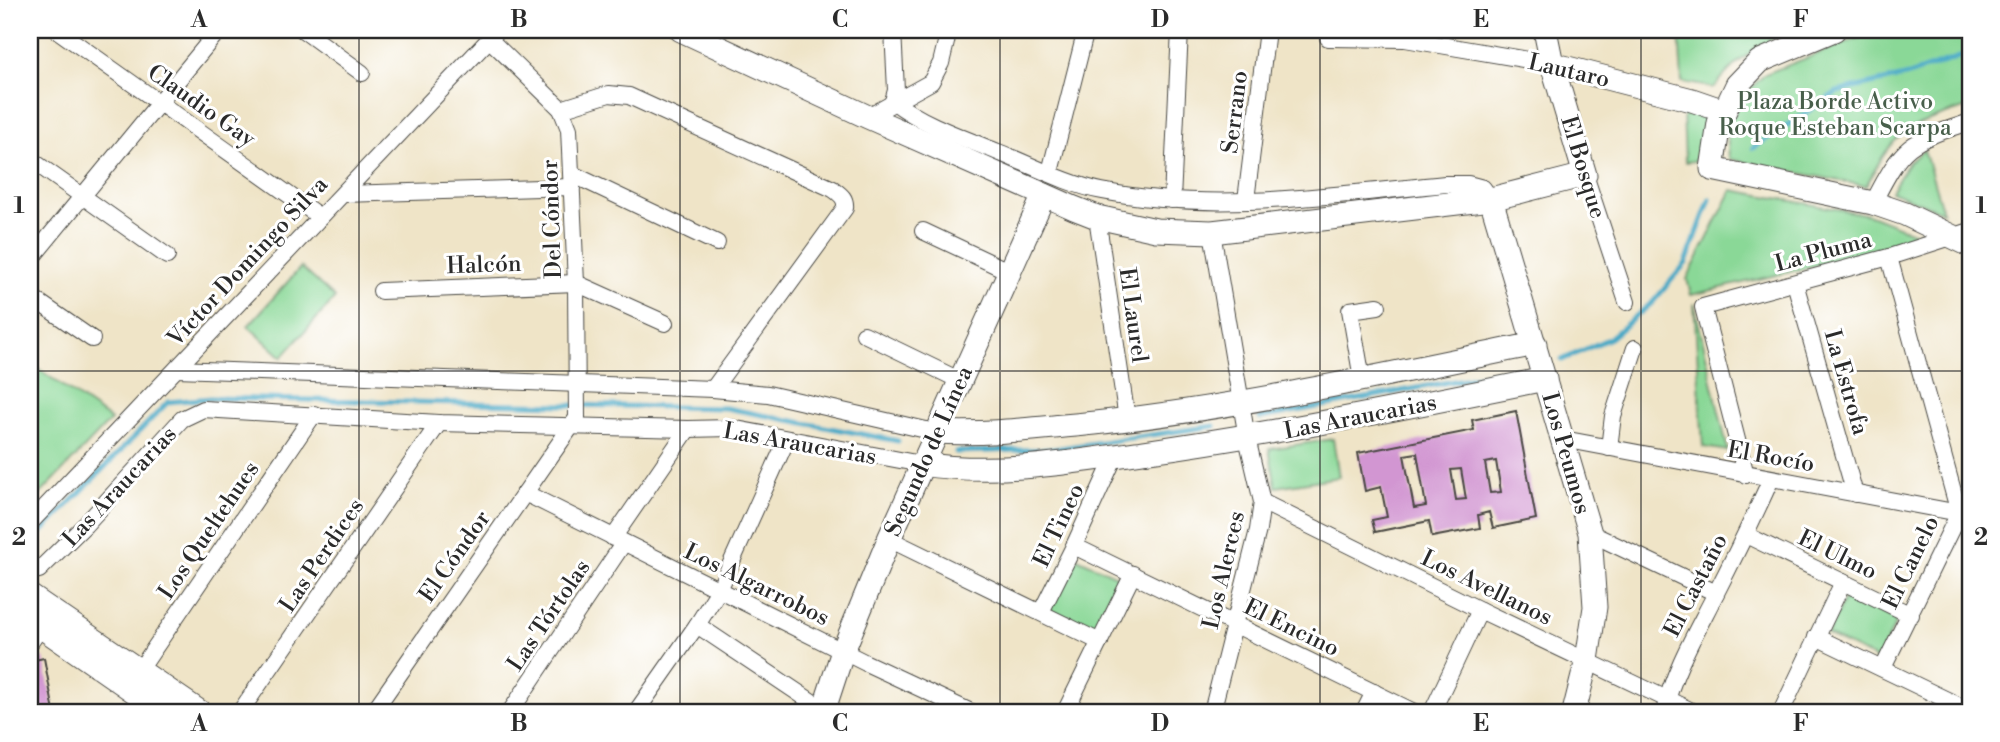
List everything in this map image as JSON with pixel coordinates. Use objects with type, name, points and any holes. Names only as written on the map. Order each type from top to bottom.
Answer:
[{"type":"street","name":"Claudio Gay","points":[[57,30],[320,217]]},
{"type":"street","points":[[30,260],[219,30]]},
{"type":"street","points":[[303,30],[362,73]]},
{"type":"street","points":[[681,30],[1044,195],[1097,217],[1156,230],[1212,232],[1491,199],[1585,175]]},
{"type":"street","points":[[893,101],[896,90],[894,30]]},
{"type":"street","points":[[868,117],[931,82],[941,63],[948,30]]},
{"type":"street","points":[[1050,172],[1086,30]]},
{"type":"street","points":[[1172,200],[1180,30]]},
{"type":"street","name":"Serrano","points":[[1246,200],[1267,30]]},
{"type":"street","name":"El Bosque","points":[[1545,30],[1552,64],[1585,175],[1628,302]]},
{"type":"street","points":[[1825,31],[1760,61],[1737,85],[1719,123],[1712,169],[1873,203],[1965,238]]},
{"type":"street","points":[[494,34],[561,109],[609,94],[629,96],[843,195],[845,208],[713,389]]},
{"type":"street","name":"Víctor Domingo Silva","points":[[30,523],[494,34]]},
{"type":"street","name":"Lautaro","points":[[1328,38],[1405,39],[1552,64],[1692,100],[1724,111]]},
{"type":"street","points":[[893,101],[906,112],[975,143],[1100,191],[1172,200],[1246,200],[1468,184],[1483,188],[1491,199]]},
{"type":"street","name":"Del Cóndor","points":[[561,109],[569,129],[572,180],[578,388],[574,421]]},
{"type":"street","points":[[1873,203],[1892,166],[1911,146],[1933,134],[1970,122]]},
{"type":"street","points":[[30,159],[167,256]]},
{"type":"street","points":[[343,194],[572,180],[717,243]]},
{"type":"street","name":"Segundo de Línea","points":[[824,711],[843,651],[889,539],[1044,195]]},
{"type":"street","name":"Los Peumos","points":[[1491,199],[1591,533],[1595,607],[1587,660],[1574,712]]},
{"type":"street","name":"El Laurel","points":[[1097,217],[1126,419]]},
{"type":"street","points":[[923,231],[1008,271]]},
{"type":"street","name":"Los Alerces","points":[[1212,232],[1247,438],[1262,502],[1258,530],[1212,712]]},
{"type":"street","name":"La Pluma","points":[[1746,475],[1703,307],[1965,238]]},
{"type":"street","points":[[1889,257],[1965,514]]},
{"type":"street","name":"Halcón","points":[[381,291],[576,283],[665,323]]},
{"type":"street","name":"La Estrofa","points":[[1795,283],[1855,494]]},
{"type":"street","points":[[30,296],[92,339]]},
{"type":"street","points":[[1362,379],[1350,310],[1378,306]]},
{"type":"street","points":[[864,334],[959,380]]},
{"type":"street","name":"Las Araucarias","points":[[177,369],[578,388],[713,389],[768,394],[935,432],[995,433],[1126,419],[1241,402],[1535,344]]},
{"type":"street","points":[[1609,448],[1614,416],[1635,348]]},
{"type":"street","name":"Las Araucarias","points":[[30,572],[39,570],[85,525],[182,419],[202,409],[439,423],[574,421],[688,429],[731,428],[921,464],[990,470],[1247,438],[1545,379]]},
{"type":"street","name":"Los Queltehues","points":[[139,671],[314,414]]},
{"type":"street","name":"El Cóndor","points":[[373,712],[574,421]]},
{"type":"street","name":"Las Perdices","points":[[240,712],[439,423]]},
{"type":"street","name":"Las Tórtolas","points":[[510,712],[688,429]]},
{"type":"street","points":[[636,712],[719,590],[787,439]]},
{"type":"street","name":"El Rocío","points":[[1563,439],[1965,514]]},
{"type":"street","name":"El Tineo","points":[[1041,612],[1115,456]]},
{"type":"street","name":"El Castaño","points":[[1665,706],[1687,649],[1746,535],[1771,479]]},
{"type":"street","name":"Los Algarrobos","points":[[525,493],[971,712]]},
{"type":"street","name":"Los Avellanos","points":[[1262,502],[1587,660],[1665,706],[1694,712]]},
{"type":"street","name":"El Canelo","points":[[1883,668],[1965,514]]},
{"type":"street","points":[[1591,533],[1716,593]]},
{"type":"street","name":"El Ulmo","points":[[1746,535],[1910,615]]},
{"type":"street","points":[[889,539],[1100,642]]},
{"type":"street","name":"El Encino","points":[[1074,546],[1414,712]]},
{"type":"street","points":[[1065,712],[1133,574]]},
{"type":"street","points":[[1781,712],[1843,582]]},
{"type":"street","points":[[30,596],[200,712]]},
{"type":"street","points":[[1432,712],[1480,610]]},
{"type":"street","points":[[697,625],[824,711]]},
{"type":"street","points":[[34,629],[164,712]]},
{"type":"street","points":[[1816,638],[1970,710]]},
{"type":"street","points":[[1364,712],[1374,692]]},
{"type":"green space","points":[[1679,30],[1786,31],[1738,63],[1714,88],[1682,82]]},
{"type":"green space","name":"Plaza Borde Activo Roque Esteban Scarpa","points":[[1879,30],[1970,30],[1970,106],[1918,124],[1896,139],[1866,186],[1729,159],[1727,130],[1740,99],[1765,74]]},
{"type":"green space","points":[[1683,110],[1707,116],[1709,126],[1695,161],[1685,162]]},
{"type":"green space","points":[[1924,150],[1943,212],[1891,191],[1909,162]]},
{"type":"green space","name":"Plaza Borde Activo Roque Esteban Scarpa","points":[[1732,190],[1870,215],[1931,239],[1691,295],[1687,279]]},
{"type":"green space","points":[[301,267],[335,298],[282,357],[248,326]]},
{"type":"green space","points":[[1694,303],[1728,451],[1703,447]]},
{"type":"green space","points":[[30,363],[111,420],[30,505]]},
{"type":"green space","points":[[1333,439],[1339,477],[1276,487],[1269,449]]},
{"type":"green space","points":[[1075,557],[1119,577],[1094,630],[1047,610]]},
{"type":"green space","points":[[1846,595],[1897,620],[1878,660],[1827,635]]},
{"type":"building","points":[[1516,411],[1536,519],[1493,528],[1489,512],[1478,515],[1480,528],[1432,537],[1429,521],[1375,532],[1372,520],[1387,517],[1381,487],[1365,491],[1358,453],[1474,430],[1472,420]],"holes":[[[1417,453],[1426,506],[1414,508],[1404,455]],[[1496,461],[1501,492],[1490,493],[1485,463]],[[1461,469],[1466,499],[1456,500],[1451,470]]]},
{"type":"building","points":[[44,658],[54,712],[30,712],[30,661]]},
{"type":"waterway","points":[[1753,148],[1837,92],[1909,75],[1970,53]]},
{"type":"waterway","points":[[1562,360],[1610,338],[1653,302],[1686,263],[1710,199]]},
{"type":"waterway","points":[[1260,418],[1517,369]]},
{"type":"waterway","points":[[30,544],[168,402],[211,398],[726,408],[898,441]]},
{"type":"waterway","points":[[956,452],[1053,449],[1214,426]]}]
